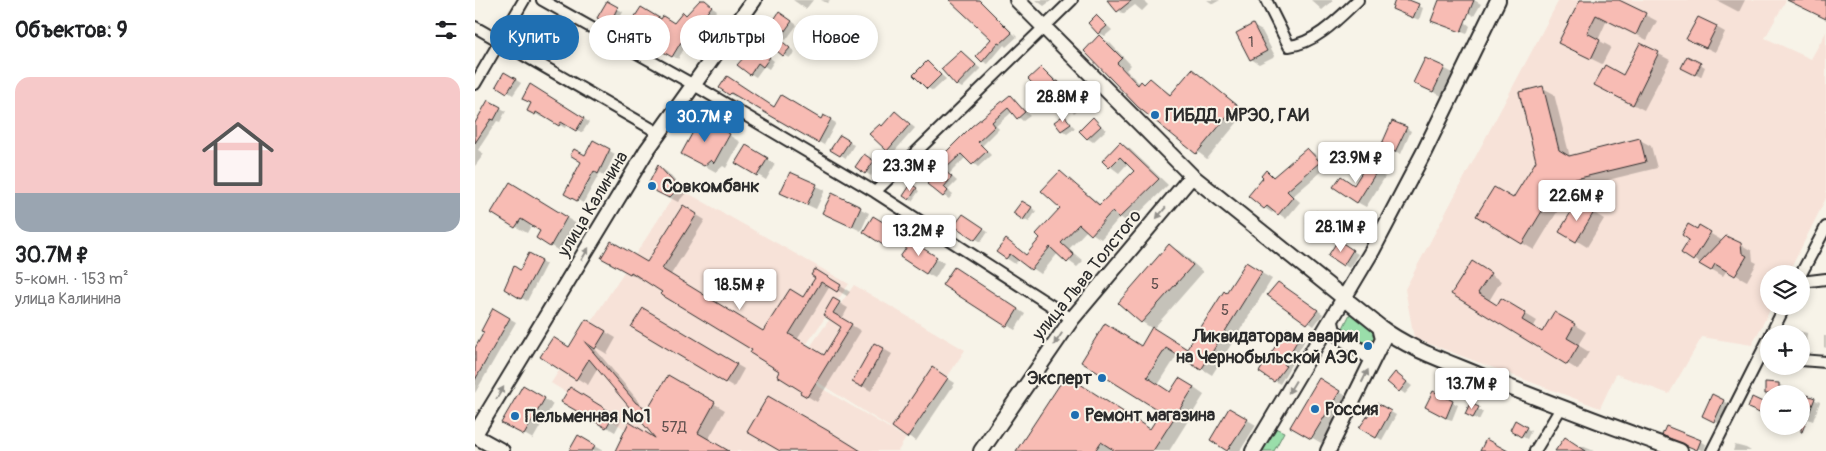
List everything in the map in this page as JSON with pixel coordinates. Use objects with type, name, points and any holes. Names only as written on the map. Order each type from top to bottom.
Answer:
[{"type":"street","points":[[515,15],[524,0]]},
{"type":"street","points":[[542,0],[694,85],[875,192],[1072,319]]},
{"type":"street","name":"улица Калинина","points":[[475,435],[659,133],[754,0]]},
{"type":"street","points":[[1017,0],[1192,176],[1385,334],[1561,408],[1680,451]]},
{"type":"street","points":[[875,192],[1042,27],[1072,0]]},
{"type":"street","points":[[1266,0],[1289,46],[1303,44],[1338,20],[1358,0]]},
{"type":"street","points":[[1253,451],[1344,300],[1424,152],[1499,0]]},
{"type":"street","points":[[475,27],[490,36]]},
{"type":"street","points":[[475,84],[490,59]]},
{"type":"street","points":[[531,60],[659,133]]},
{"type":"street","name":"улица Льва Толстого","points":[[981,451],[1072,319],[1192,176]]},
{"type":"street","points":[[1806,265],[1826,227]]},
{"type":"street","points":[[1810,281],[1826,279]]},
{"type":"street","points":[[1331,322],[1333,331],[1347,341],[1367,355],[1376,354]]},
{"type":"street","points":[[1328,451],[1385,334]]},
{"type":"street","points":[[1810,361],[1826,362]]},
{"type":"street","points":[[1712,451],[1760,364]]},
{"type":"street","points":[[1535,451],[1561,408]]},
{"type":"street","points":[[475,435],[502,451]]},
{"type":"shaded area","points":[[1559,0],[1786,0],[1765,38],[1811,59],[1826,32],[1826,198],[1792,265],[1760,265],[1760,315],[1767,315],[1762,325],[1760,325],[1760,329],[1752,345],[1702,337],[1669,394],[1616,374],[1600,408],[1414,338],[1405,289]]},
{"type":"shaded area","points":[[679,188],[849,284],[789,369],[906,438],[898,451],[660,451],[551,383]]},
{"type":"shaded area","points":[[854,285],[965,350],[907,438],[795,368]]},
{"type":"green space","points":[[1350,314],[1379,336],[1371,351],[1342,330]]},
{"type":"green space","points":[[1275,428],[1284,432],[1274,451],[1261,451]]},
{"type":"building","points":[[700,0],[705,0],[712,6],[705,15],[686,15]]},
{"type":"building","points":[[949,0],[979,0],[1012,33],[1000,44],[998,43],[982,62],[976,56],[991,39]]},
{"type":"building","points":[[1107,0],[1132,0],[1117,12]]},
{"type":"building","points":[[1395,0],[1409,0],[1419,4],[1413,18],[1392,9]]},
{"type":"building","points":[[1439,0],[1474,0],[1461,32],[1431,21]]},
{"type":"building","points":[[1580,0],[1619,0],[1646,13],[1636,35],[1596,15],[1587,33],[1600,40],[1591,59],[1558,43]]},
{"type":"building","points":[[1787,0],[1826,0],[1826,19]]},
{"type":"building","points":[[607,1],[618,7],[614,15],[599,15]]},
{"type":"building","points":[[641,7],[654,15],[636,15]]},
{"type":"building","points":[[779,12],[792,21],[783,34],[783,15],[777,15]]},
{"type":"building","points":[[1096,15],[1107,26],[1098,34],[1088,23]]},
{"type":"building","points":[[680,16],[680,44],[672,57],[670,56],[670,20],[674,23]]},
{"type":"building","points":[[1698,17],[1717,26],[1706,48],[1686,39]]},
{"type":"building","points":[[1253,24],[1267,51],[1250,60],[1236,33]]},
{"type":"building","points":[[1099,35],[1122,58],[1117,63],[1138,85],[1141,81],[1144,84],[1150,78],[1170,95],[1192,69],[1237,105],[1196,154],[1138,107],[1084,51]]},
{"type":"building","points":[[783,42],[790,48],[783,56]]},
{"type":"building","points":[[1640,43],[1659,52],[1633,105],[1594,85],[1605,65],[1623,75]]},
{"type":"building","points":[[961,51],[976,65],[956,86],[941,69]]},
{"type":"building","points":[[1687,56],[1701,63],[1695,75],[1681,68]]},
{"type":"building","points":[[1425,58],[1445,67],[1433,92],[1413,83]]},
{"type":"building","points":[[741,60],[768,60],[763,67],[758,63],[750,75],[737,65]]},
{"type":"building","points":[[927,61],[941,75],[927,89],[913,75]]},
{"type":"building","points":[[1041,67],[1056,82],[1058,81],[1077,102],[1067,111],[1056,98],[1049,105],[1041,98],[1044,95],[1028,79]]},
{"type":"building","points":[[504,72],[516,79],[507,93],[496,86]]},
{"type":"building","points":[[727,76],[774,107],[781,95],[821,119],[823,115],[831,119],[818,143],[719,88]]},
{"type":"building","points":[[530,84],[584,118],[576,131],[561,122],[559,126],[536,112],[535,115],[527,111],[531,103],[522,99]]},
{"type":"building","points":[[1543,86],[1559,150],[1569,156],[1640,138],[1646,162],[1559,183],[1522,244],[1476,216],[1494,187],[1513,198],[1536,161],[1519,92]]},
{"type":"building","points":[[1010,95],[1025,112],[1017,119],[1008,108],[992,122],[995,126],[978,142],[987,151],[972,165],[961,154],[944,170],[952,177],[944,187],[948,191],[943,197],[927,184],[936,174],[930,168],[972,126]]},
{"type":"building","points":[[488,100],[501,107],[494,120],[491,119],[475,143],[475,123]]},
{"type":"building","points":[[895,111],[910,124],[887,151],[869,134],[880,124],[882,126]]},
{"type":"building","points":[[1064,115],[1071,124],[1061,131],[1054,122]]},
{"type":"building","points":[[1093,117],[1101,126],[1087,139],[1079,131]]},
{"type":"building","points":[[700,119],[730,134],[714,163],[711,160],[704,166],[681,154]]},
{"type":"building","points":[[1392,121],[1407,127],[1395,152],[1381,146]]},
{"type":"building","points":[[840,135],[850,141],[840,156],[830,150]]},
{"type":"building","points":[[593,140],[610,149],[598,174],[594,171],[577,201],[564,194],[581,162],[570,155],[574,149],[585,155]]},
{"type":"building","points":[[1120,142],[1159,179],[1119,218],[1112,211],[1091,235],[1079,224],[1061,243],[1074,255],[1067,263],[1050,247],[1031,270],[1010,254],[1006,259],[996,252],[1006,239],[1026,255],[1040,238],[1036,234],[1060,208],[1041,191],[1060,171],[1099,205],[1134,171],[1120,157],[1109,168],[1102,161]]},
{"type":"building","points":[[746,145],[768,158],[757,176],[735,163]]},
{"type":"building","points":[[1307,148],[1320,162],[1287,191],[1293,197],[1278,215],[1267,206],[1264,209],[1248,196],[1263,178],[1261,176],[1266,170],[1273,177]]},
{"type":"building","points":[[864,154],[874,161],[865,174],[855,167]]},
{"type":"building","points":[[1367,164],[1377,171],[1357,203],[1333,187],[1341,176],[1354,185]]},
{"type":"building","points":[[658,165],[679,188],[669,198],[647,187]]},
{"type":"building","points":[[790,172],[817,184],[807,205],[780,193]]},
{"type":"building","points":[[510,182],[567,217],[550,247],[536,238],[540,231],[521,219],[515,228],[491,213]]},
{"type":"building","points":[[911,184],[917,188],[909,200],[903,196]]},
{"type":"building","points":[[832,193],[861,207],[852,227],[822,213]]},
{"type":"building","points":[[1022,201],[1032,207],[1023,220],[1013,213]]},
{"type":"building","points":[[1577,202],[1594,212],[1576,242],[1559,232]]},
{"type":"building","points":[[683,205],[697,214],[662,269],[763,331],[790,289],[803,297],[815,278],[811,275],[815,269],[841,285],[837,292],[821,282],[789,334],[824,355],[841,327],[823,315],[833,298],[840,302],[833,313],[852,324],[807,397],[777,376],[779,371],[750,353],[752,350],[660,294],[662,292],[631,272],[630,274],[601,258],[611,241],[647,262]]},
{"type":"building","points":[[1316,211],[1324,216],[1315,230],[1306,224]]},
{"type":"building","points":[[963,214],[984,228],[975,240],[954,226]]},
{"type":"building","points":[[873,216],[893,228],[883,245],[863,232]]},
{"type":"building","points":[[1688,224],[1697,229],[1699,225],[1711,232],[1693,261],[1681,253],[1689,240],[1682,235]]},
{"type":"building","points":[[1726,236],[1741,243],[1742,253],[1747,256],[1735,276],[1715,264],[1711,271],[1699,264]]},
{"type":"building","points":[[1338,240],[1353,250],[1343,266],[1328,256]]},
{"type":"building","points":[[911,241],[937,257],[926,274],[900,257]]},
{"type":"building","points":[[1169,244],[1193,265],[1141,323],[1118,303]]},
{"type":"building","points":[[529,253],[542,260],[521,299],[504,289],[514,266],[520,270]]},
{"type":"building","points":[[1472,261],[1491,273],[1478,293],[1497,305],[1501,298],[1526,313],[1522,320],[1542,332],[1554,312],[1575,324],[1567,338],[1579,345],[1567,365],[1451,294]]},
{"type":"building","points":[[1246,262],[1262,272],[1201,370],[1166,348],[1147,377],[1170,392],[1179,378],[1194,387],[1153,451],[1115,451],[1101,442],[1095,451],[1016,451],[1066,375],[1150,429],[1161,412],[1081,362],[1105,323],[1141,346],[1152,327],[1187,349],[1224,291],[1226,293]]},
{"type":"building","points":[[954,267],[1018,309],[1007,327],[942,285]]},
{"type":"building","points":[[1278,282],[1318,310],[1307,324],[1267,295]]},
{"type":"building","points":[[493,308],[510,318],[475,380],[475,348],[484,332],[481,331]]},
{"type":"building","points":[[643,308],[737,364],[725,383],[631,327]]},
{"type":"building","points":[[586,319],[606,331],[595,349],[584,341],[636,403],[648,409],[668,375],[715,402],[698,433],[729,451],[615,451],[629,422],[655,438],[589,359],[576,380],[540,357],[553,337],[569,347]]},
{"type":"building","points":[[1287,328],[1300,336],[1284,364],[1286,366],[1274,382],[1259,372]]},
{"type":"building","points":[[874,343],[884,348],[862,387],[852,382]]},
{"type":"building","points":[[932,367],[948,378],[907,438],[892,427]]},
{"type":"building","points":[[1395,372],[1407,382],[1399,392],[1387,382]]},
{"type":"building","name":"Россия","points":[[1319,378],[1340,391],[1311,439],[1290,427]]},
{"type":"building","points":[[1765,382],[1779,383],[1779,385],[1765,385]]},
{"type":"building","points":[[523,385],[545,398],[524,435],[501,423]]},
{"type":"building","points":[[570,387],[614,414],[606,428],[561,402]]},
{"type":"building","points":[[1433,391],[1453,401],[1446,418],[1425,407]]},
{"type":"building","points":[[1712,394],[1724,400],[1714,422],[1702,416]]},
{"type":"building","points":[[768,396],[861,451],[780,451],[747,432]]},
{"type":"building","points":[[1810,396],[1815,398],[1810,411]]},
{"type":"building","points":[[1752,397],[1760,401],[1760,413],[1748,408]]},
{"type":"building","points":[[1377,403],[1391,411],[1376,438],[1359,428]]},
{"type":"building","points":[[1470,403],[1479,407],[1473,418],[1465,414]]},
{"type":"building","points":[[1229,408],[1248,419],[1227,451],[1210,440]]},
{"type":"building","points":[[1515,420],[1527,427],[1521,437],[1510,430]]},
{"type":"building","points":[[1666,426],[1701,440],[1697,450],[1662,435]]},
{"type":"building","points":[[578,435],[595,445],[592,451],[569,451]]},
{"type":"building","points":[[1565,437],[1586,451],[1555,451]]},
{"type":"building","points":[[1486,439],[1508,451],[1480,451]]},
{"type":"place","name":"ГИБДД, МРЭО, ГАИ","points":[[1155,115]]},
{"type":"place","name":"Совкомбанк","points":[[652,186]]},
{"type":"place","name":"Ликвидаторам аварии на Чернобыльской АЭС","points":[[1368,346]]},
{"type":"place","name":"Эксперт","points":[[1102,378]]},
{"type":"place","name":"Россия","points":[[1315,409]]},
{"type":"place","name":"Ремонт магазина","points":[[1075,415]]},
{"type":"place","name":"Пельменная №1","points":[[515,416]]}]
